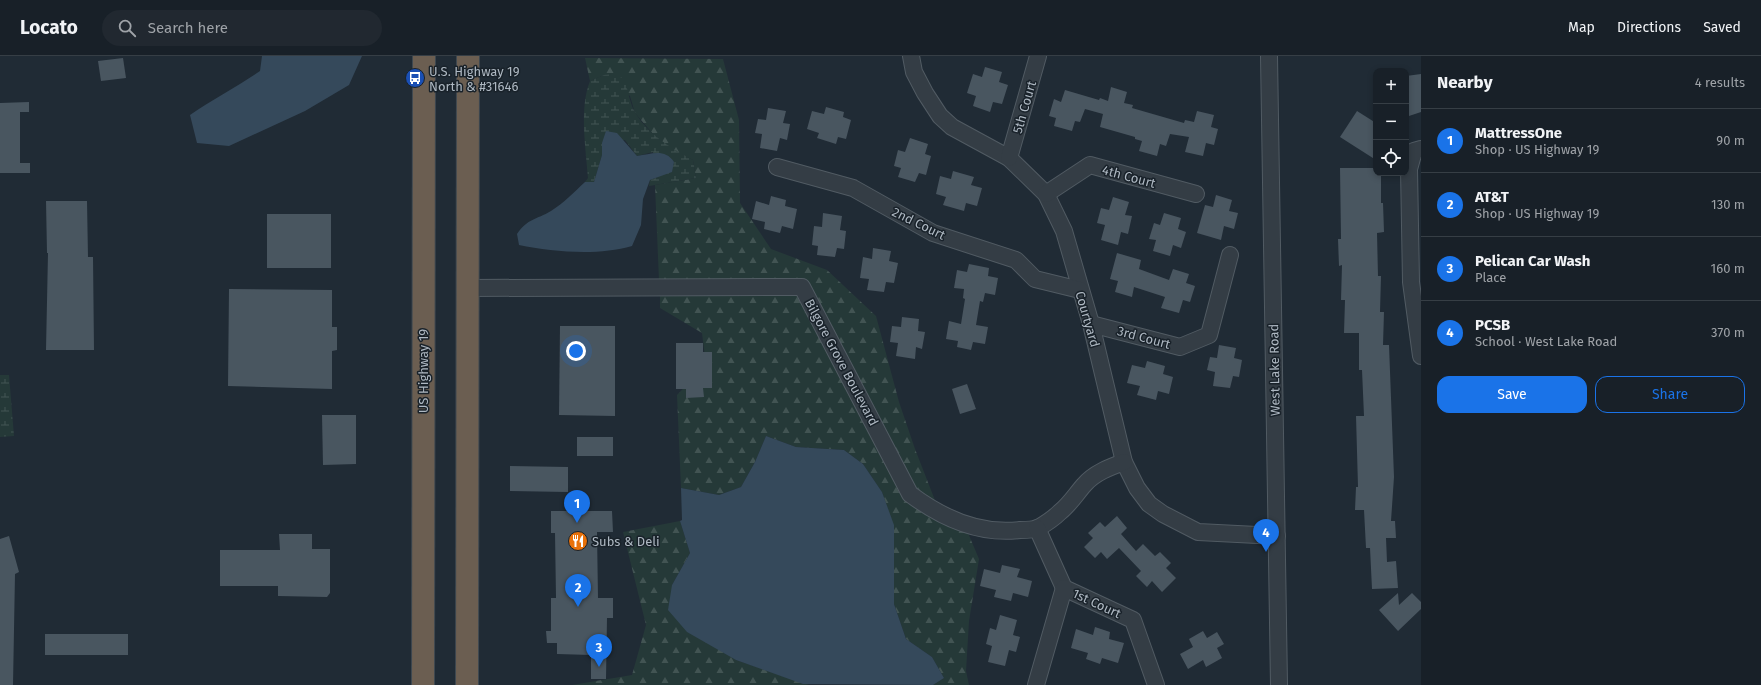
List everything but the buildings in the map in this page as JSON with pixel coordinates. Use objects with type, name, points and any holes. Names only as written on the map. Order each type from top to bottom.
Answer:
[{"type":"highway","name":"US Highway 19","points":[[423,685],[424,56]]},
{"type":"highway","points":[[467,685],[468,56]]},
{"type":"street","name":"Courtyard","points":[[911,56],[914,72],[940,116],[952,126],[1009,158],[1046,194],[1064,231],[1091,324],[1124,462],[1137,488],[1150,504],[1163,514],[1198,532],[1277,536]]},
{"type":"street","name":"5th Court","points":[[1009,158],[1038,56]]},
{"type":"street","name":"West Lake Road","points":[[1269,56],[1279,685]]},
{"type":"street","points":[[1421,149],[1414,151],[1409,169],[1421,356]]},
{"type":"street","name":"4th Court","points":[[1046,194],[1090,165],[1196,194]]},
{"type":"street","name":"2nd Court","points":[[777,167],[853,188],[933,233],[1016,260],[1035,279],[1080,290]]},
{"type":"street","name":"3rd Court","points":[[1091,324],[1180,347],[1209,335],[1230,255]]},
{"type":"street","name":"Bilgore Grove Boulevard","points":[[468,288],[802,287],[910,494],[946,517],[980,529],[996,532],[1037,528],[1074,500],[1085,484],[1110,467],[1124,462]]},
{"type":"street","name":"1st Court","points":[[1036,685],[1064,588],[1037,528]]},
{"type":"street","name":"1st Court","points":[[1064,588],[1133,620],[1156,685]]},
{"type":"green space","points":[[585,58],[723,59],[739,120],[740,203],[771,249],[827,270],[876,316],[899,402],[936,503],[915,489],[808,283],[659,280],[655,185],[696,178],[693,160],[671,149],[653,134],[635,113],[630,96],[604,75],[590,81]]},
{"type":"green space","points":[[613,74],[624,79],[634,110],[641,122],[654,135],[669,146],[693,160],[696,178],[649,186],[650,180],[658,177],[653,152],[637,156],[625,140],[602,143],[602,155],[594,182],[585,182],[588,178],[584,129],[587,92],[590,81],[604,75]]},
{"type":"green space","points":[[798,294],[923,512],[943,524],[968,533],[979,559],[969,621],[966,671],[969,685],[933,685],[944,678],[932,657],[906,639],[894,604],[893,525],[882,492],[863,464],[844,450],[796,447],[766,436],[755,462],[741,487],[719,495],[681,488],[677,395],[706,365],[702,333],[660,308],[660,295]]},
{"type":"green space","points":[[0,375],[9,375],[14,436],[0,437]]},
{"type":"green space","points":[[680,521],[690,553],[672,585],[736,660],[809,685],[572,685],[632,675],[646,625],[623,532]]},
{"type":"water","points":[[262,56],[362,56],[349,85],[305,111],[229,146],[197,143],[190,115],[260,71]]},
{"type":"water","points":[[606,131],[617,133],[637,156],[662,153],[674,162],[672,172],[650,180],[643,199],[641,225],[632,246],[605,251],[576,252],[546,250],[519,245],[517,234],[525,225],[556,208],[585,182],[594,182],[602,155],[602,143]]},
{"type":"water","points":[[766,436],[796,447],[844,450],[863,464],[882,492],[894,525],[894,604],[906,639],[932,657],[944,678],[933,685],[803,684],[736,660],[687,632],[668,610],[672,585],[690,553],[680,521],[682,520],[681,488],[719,495],[741,487],[755,462]]},
{"type":"place","name":"U.S. Highway 19 North & #31646","points":[[415,78]]},
{"type":"place","name":"MattressOne","points":[[577,523]]},
{"type":"place","name":"Subs & Deli","points":[[578,541]]},
{"type":"place","name":"PCSB","points":[[1266,552]]},
{"type":"place","name":"AT&T","points":[[578,607]]},
{"type":"place","name":"Pelican Car Wash","points":[[599,667]]}]
